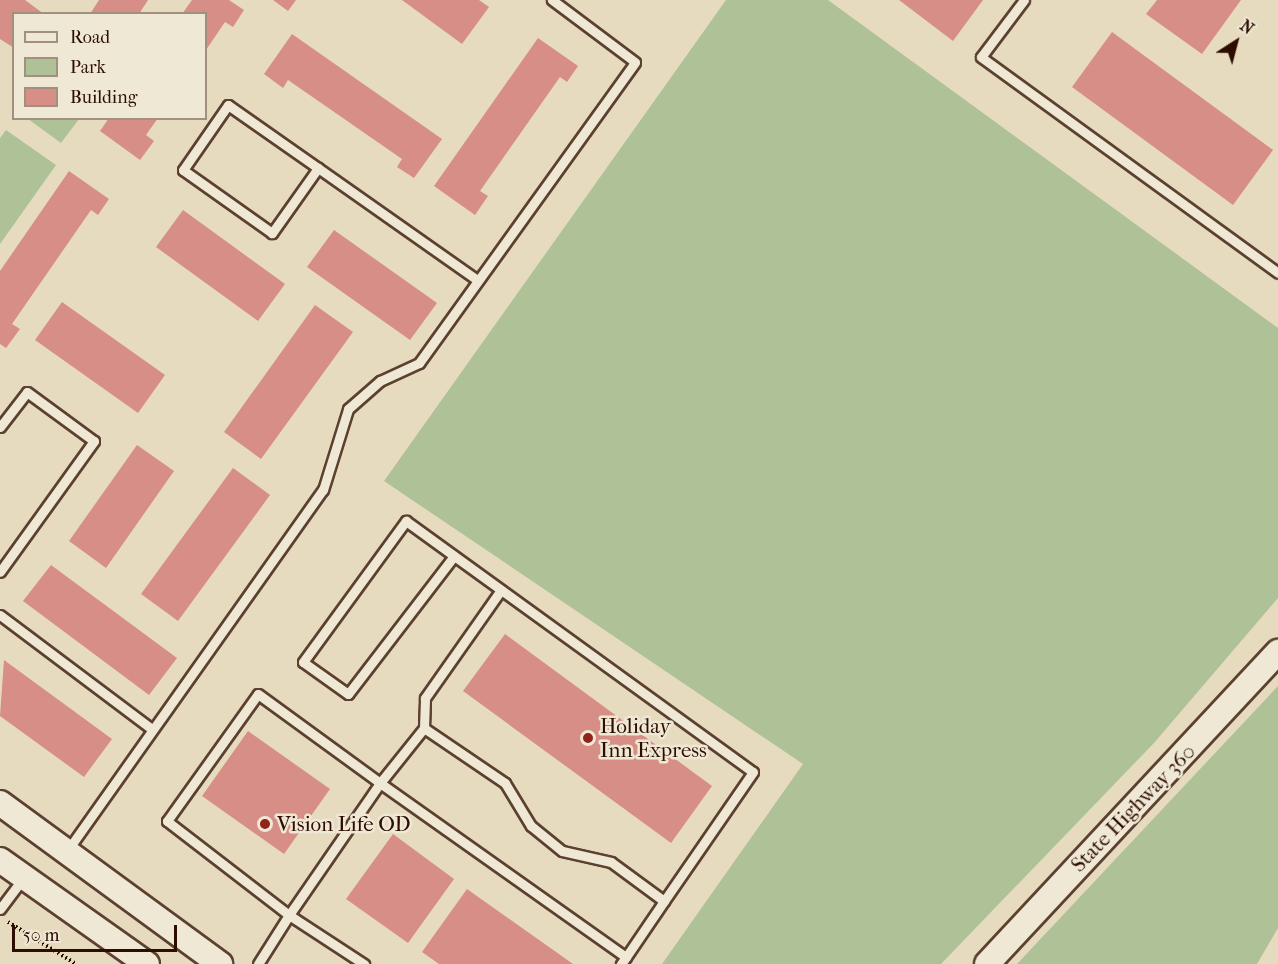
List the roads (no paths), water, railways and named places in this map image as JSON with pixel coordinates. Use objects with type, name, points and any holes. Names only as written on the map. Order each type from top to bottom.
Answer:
[{"type":"main road","name":"State Highway 360","points":[[987,964],[1278,652]]},
{"type":"main road","points":[[0,802],[220,964]]},
{"type":"main road","points":[[0,860],[25,875],[147,964]]},
{"type":"lane","points":[[67,852],[323,490],[348,409],[380,381],[419,363],[476,279],[635,62],[552,0]]},
{"type":"lane","points":[[1024,0],[981,57],[1278,273]]},
{"type":"lane","points":[[318,168],[272,233],[183,170],[228,105],[318,168],[476,279]]},
{"type":"lane","points":[[0,427],[27,392],[94,441],[0,572]]},
{"type":"lane","points":[[364,964],[289,915],[167,821],[258,694],[623,961],[753,772],[406,521],[303,663],[348,694],[454,556]]},
{"type":"lane","points":[[258,964],[380,783],[424,728],[425,698],[501,590]]},
{"type":"lane","points":[[0,615],[152,729]]},
{"type":"lane","points":[[424,728],[505,783],[531,826],[562,851],[611,862],[664,901]]},
{"type":"lane","points":[[0,909],[25,875]]},
{"type":"place","name":"Holiday Inn Express","points":[[588,738]]},
{"type":"place","name":"Vision Life OD","points":[[265,824]]}]
